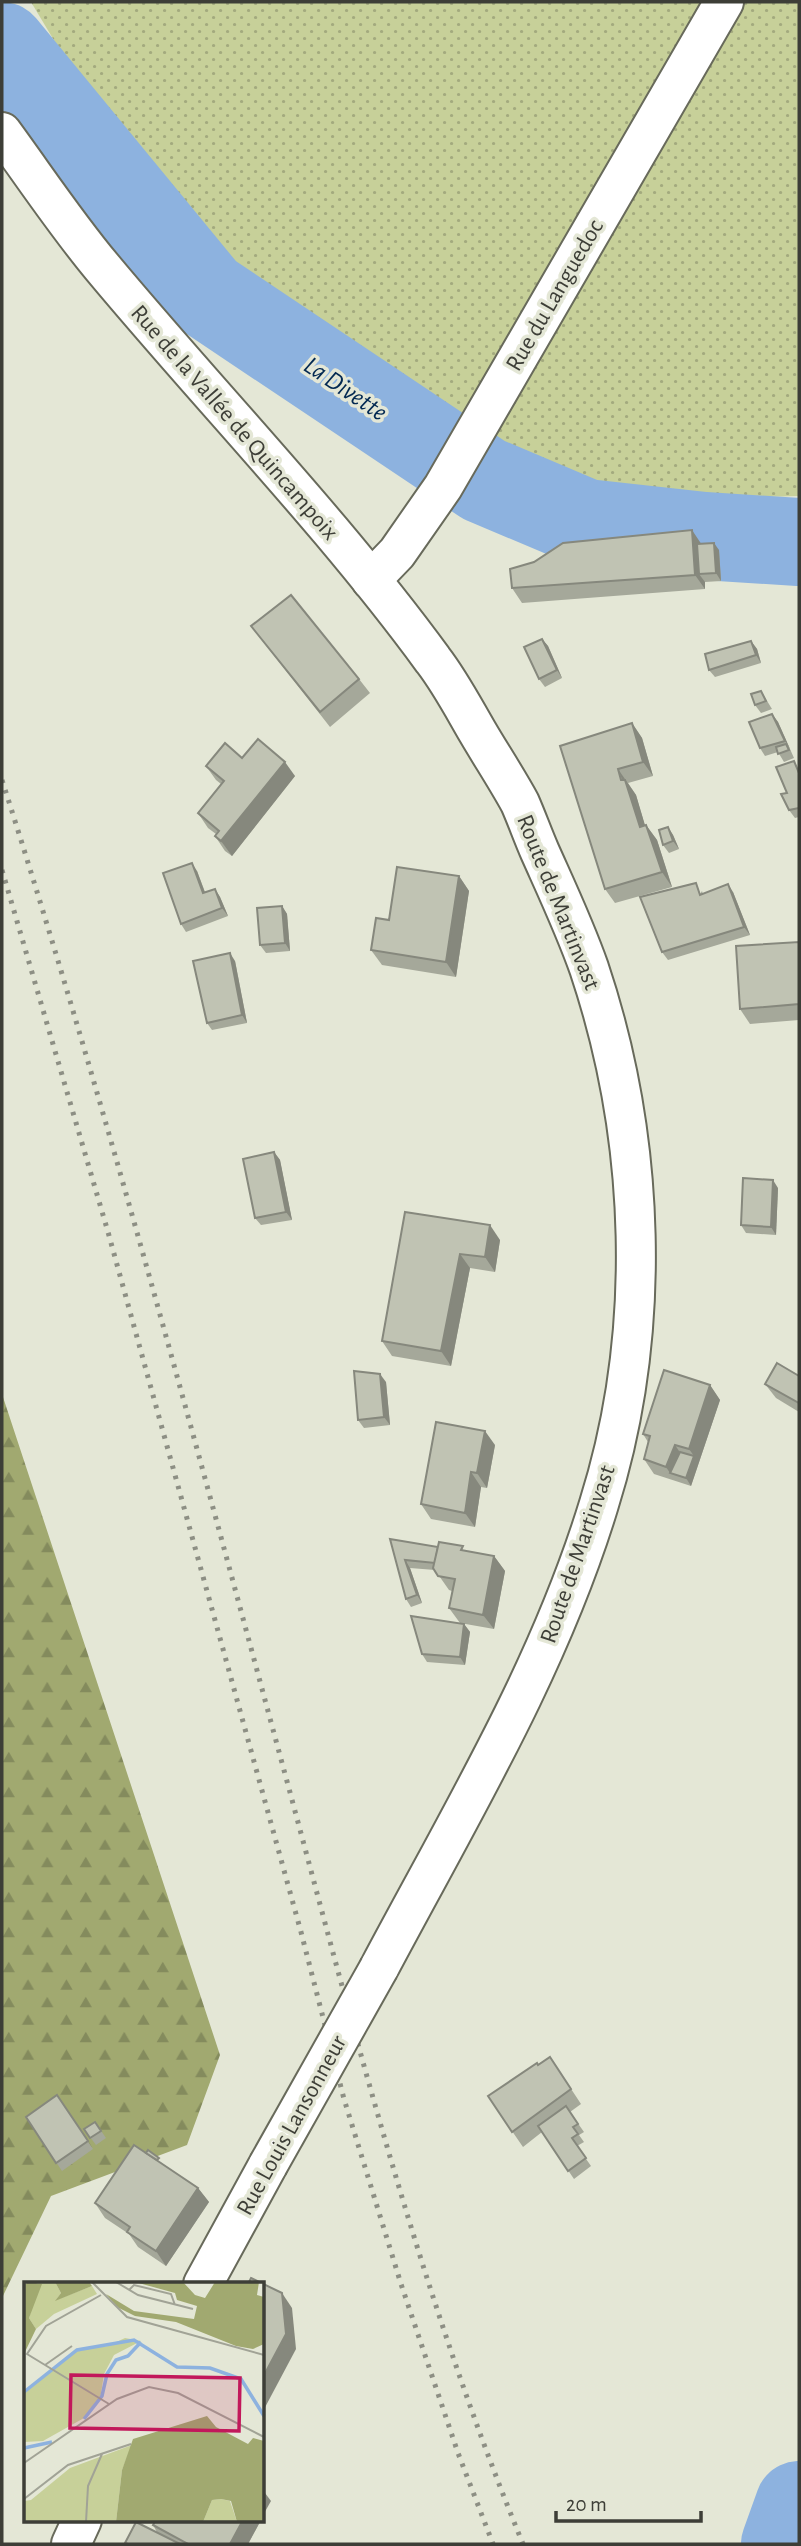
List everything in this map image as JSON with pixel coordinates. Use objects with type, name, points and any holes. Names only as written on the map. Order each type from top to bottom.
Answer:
[{"type":"main road","name":"Rue du Languedoc","points":[[371,580],[397,553],[443,487],[724,2]]},
{"type":"main road","name":"Rue de la Vallée de Quincampoix","points":[[2,132],[99,264],[371,580]]},
{"type":"main road","name":"Route de Martinvast","points":[[371,580],[435,662],[462,704],[519,803],[574,925],[591,973],[613,1054],[626,1127],[636,1228],[632,1326],[621,1415],[600,1503],[559,1616],[510,1724],[379,1968]]},
{"type":"main road","name":"Rue Louis Lansonneur","points":[[204,2282],[379,1968]]},
{"type":"main road","points":[[71,2544],[81,2522]]},
{"type":"green space","points":[[31,2],[799,2],[799,496],[609,501],[423,441],[155,209]]},
{"type":"green space","points":[[2,1394],[220,2055],[187,2145],[51,2196],[2,2298]]},
{"type":"building","points":[[692,530],[695,575],[512,588],[510,569],[534,562],[563,543]]},
{"type":"building","points":[[714,543],[716,573],[699,574],[697,544]]},
{"type":"building","points":[[291,595],[359,679],[320,712],[251,626]]},
{"type":"building","points":[[542,639],[557,670],[539,679],[524,647]]},
{"type":"building","points":[[751,641],[756,655],[709,670],[705,654]]},
{"type":"building","points":[[761,691],[766,701],[755,705],[751,694]]},
{"type":"building","points":[[772,714],[785,741],[760,748],[749,722]]},
{"type":"building","points":[[632,723],[643,762],[618,769],[621,780],[625,780],[640,827],[646,825],[662,872],[605,889],[560,746]]},
{"type":"building","points":[[258,739],[285,762],[221,841],[215,836],[219,831],[198,813],[224,781],[206,766],[225,743],[242,758]]},
{"type":"building","points":[[786,744],[789,750],[778,754],[776,747]]},
{"type":"building","points":[[794,761],[799,773],[799,808],[789,810],[781,794],[787,793],[776,767]]},
{"type":"building","points":[[668,827],[673,841],[663,845],[659,830]]},
{"type":"building","points":[[192,863],[203,893],[215,889],[222,908],[181,924],[163,873]]},
{"type":"building","points":[[397,867],[459,876],[446,962],[371,950],[376,918],[389,920]]},
{"type":"building","points":[[696,883],[700,895],[728,884],[744,927],[662,952],[640,897]]},
{"type":"building","points":[[282,906],[285,943],[260,945],[257,908]]},
{"type":"building","points":[[799,942],[799,1004],[740,1009],[736,946]]},
{"type":"building","points":[[230,953],[242,1015],[207,1023],[193,961]]},
{"type":"building","points":[[274,1152],[286,1212],[255,1218],[243,1159]]},
{"type":"building","points":[[743,1178],[773,1180],[771,1227],[741,1225]]},
{"type":"building","points":[[405,1212],[490,1225],[485,1257],[460,1254],[441,1351],[382,1341]]},
{"type":"building","points":[[777,1363],[799,1376],[799,1403],[765,1384]]},
{"type":"building","points":[[664,1370],[710,1385],[689,1449],[675,1445],[666,1467],[644,1459],[650,1436],[643,1434]]},
{"type":"building","points":[[354,1371],[380,1374],[384,1417],[358,1420]]},
{"type":"building","points":[[436,1422],[485,1431],[477,1473],[471,1472],[465,1513],[421,1504]]},
{"type":"building","points":[[680,1452],[694,1456],[686,1478],[670,1473]]},
{"type":"building","points":[[390,1539],[438,1547],[435,1563],[405,1560],[417,1595],[406,1599]]},
{"type":"building","points":[[439,1542],[463,1546],[461,1550],[494,1556],[483,1615],[449,1608],[455,1579],[438,1576],[433,1568]]},
{"type":"building","points":[[411,1616],[464,1624],[460,1657],[422,1654]]},
{"type":"building","points":[[550,2057],[571,2089],[512,2132],[488,2096]]},
{"type":"building","points":[[57,2095],[88,2141],[56,2163],[26,2117]]},
{"type":"building","points":[[566,2106],[578,2124],[573,2127],[578,2134],[572,2138],[586,2158],[568,2171],[538,2126]]},
{"type":"building","points":[[95,2122],[101,2131],[90,2138],[84,2129]]},
{"type":"building","points":[[134,2145],[198,2188],[156,2251],[127,2232],[130,2227],[95,2203]]},
{"type":"building","points":[[148,2150],[159,2158],[157,2160],[146,2153]]},
{"type":"building","points":[[264,2284],[282,2293],[286,2334],[264,2375]]},
{"type":"building","points":[[136,2522],[180,2544],[125,2543]]},
{"type":"building","points":[[155,2522],[242,2522],[230,2544],[188,2544],[153,2525]]},
{"type":"waterway","name":"La Divette","points":[[2,46],[206,294],[484,480],[586,523],[704,536],[799,542]]},
{"type":"waterway","name":"La Divette","points":[[785,2544],[799,2505]]},
{"type":"railway","points":[[2,780],[79,1030],[151,1281],[366,2073],[422,2264],[453,2358],[523,2544]]},
{"type":"railway","points":[[2,870],[108,1232],[301,1932],[344,2099],[401,2284],[458,2453],[493,2544]]}]
